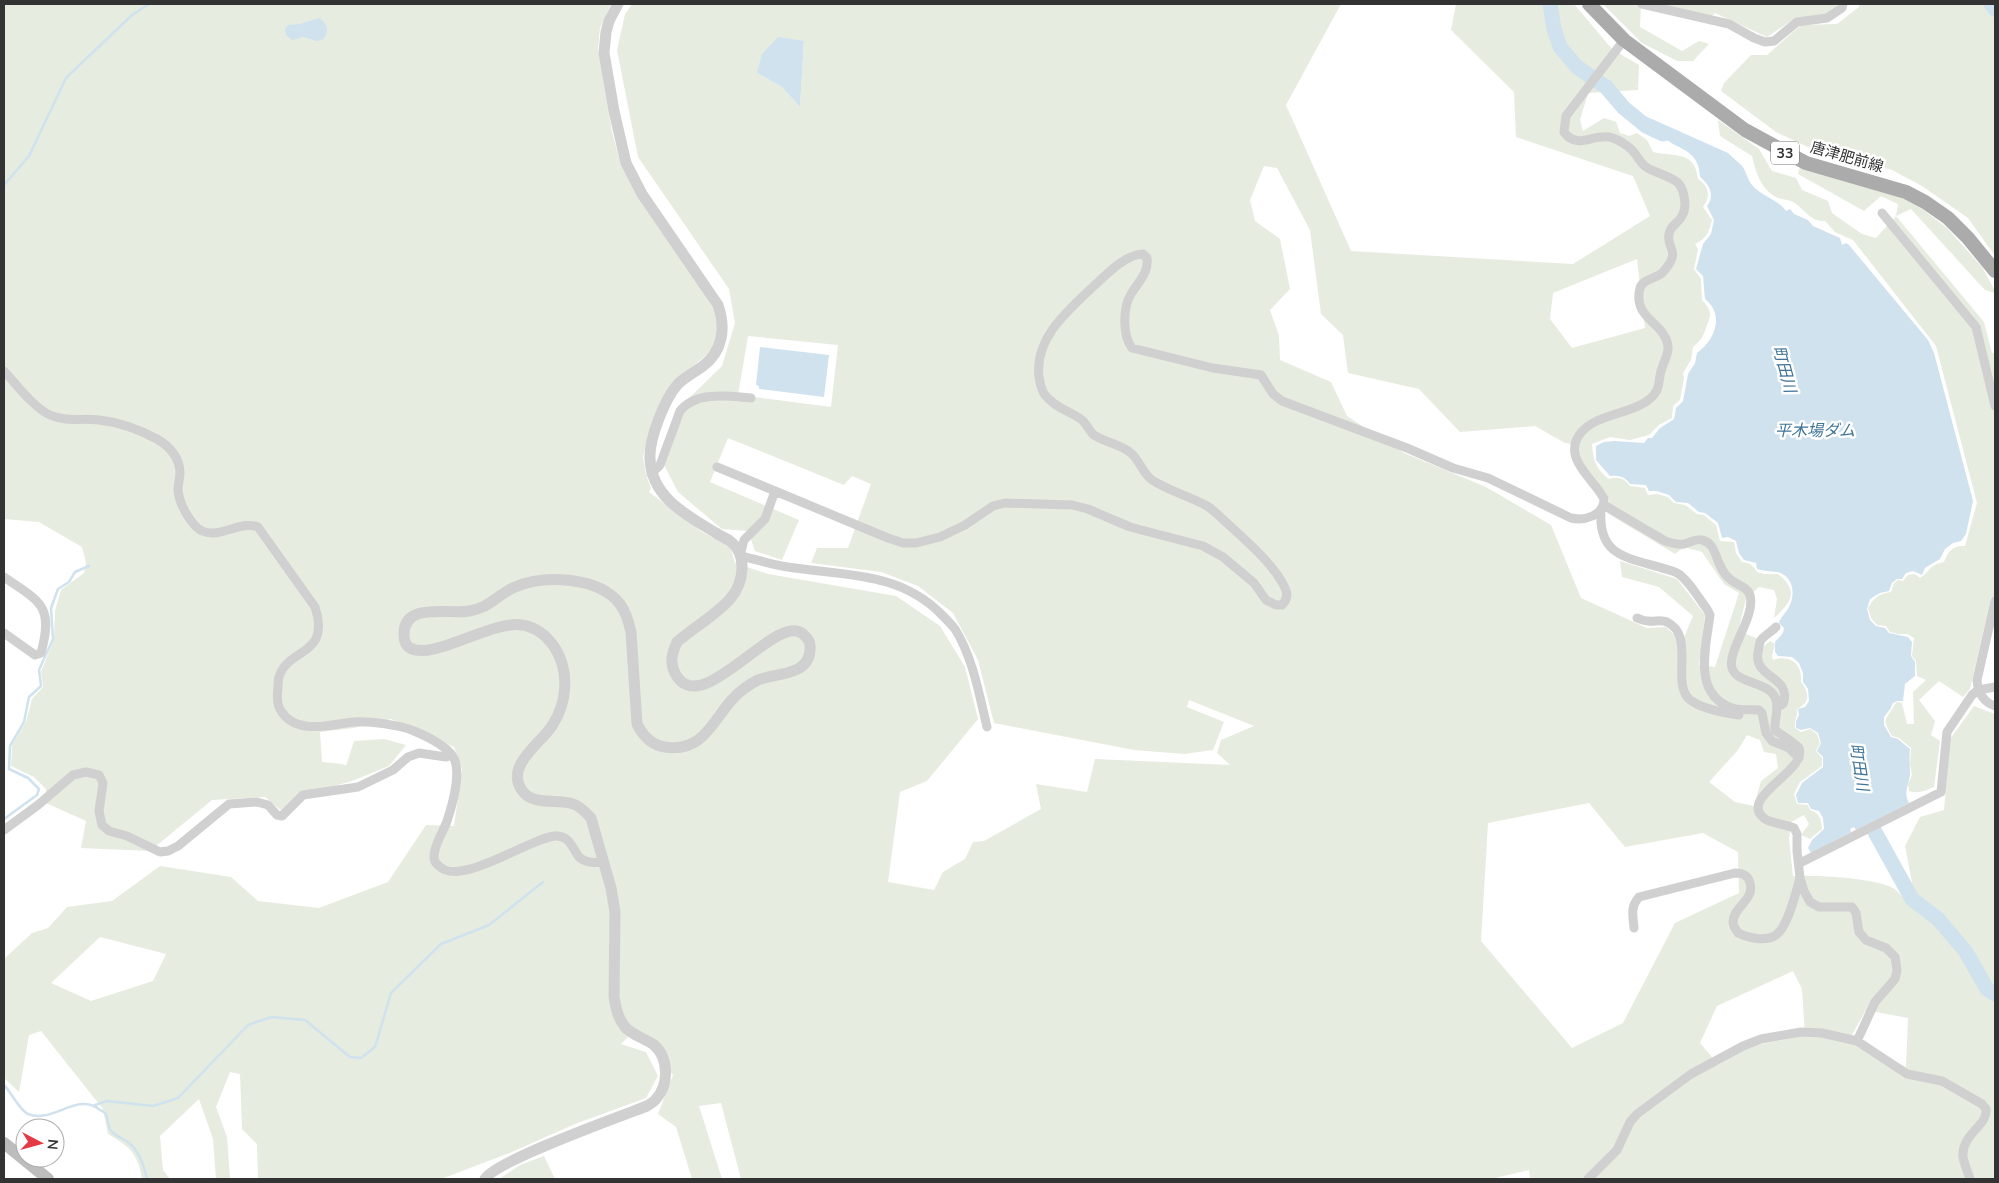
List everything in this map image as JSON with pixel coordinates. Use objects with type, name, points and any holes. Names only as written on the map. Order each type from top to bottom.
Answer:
[{"type":"main road","name":"唐津肥前線","points":[[1589,4],[1620,46],[1745,130],[1776,149],[1806,163],[1889,186],[1925,202],[1948,218],[1968,238],[1995,271]]},
{"type":"main road","points":[[4,1143],[48,1179]]},
{"type":"street","points":[[618,4],[608,21],[604,53],[614,111],[626,163],[642,194],[718,305],[722,324],[719,348],[710,361],[678,384],[671,394],[653,435],[650,456],[651,474],[664,497],[677,508],[729,540],[740,556],[786,567],[888,581],[912,591],[932,605],[954,627],[965,649],[974,676],[986,727]]},
{"type":"street","points":[[1642,4],[1729,24],[1765,42],[1774,41],[1797,22],[1827,18],[1842,8],[1843,4]]},
{"type":"street","points":[[1620,46],[1566,116],[1564,132],[1568,138],[1582,141],[1611,137],[1632,150],[1644,166],[1674,179],[1680,184],[1685,196],[1684,210],[1682,217],[1671,226],[1668,236],[1674,252],[1672,260],[1663,273],[1645,282],[1641,286],[1640,292],[1639,301],[1642,311],[1664,336],[1668,346],[1657,389],[1648,401],[1595,421],[1582,431],[1576,440],[1574,450],[1577,462],[1602,494],[1604,500],[1600,522],[1607,546],[1615,552],[1637,561],[1677,573],[1707,609],[1710,615],[1704,664],[1705,678],[1709,691],[1720,702],[1733,708],[1759,710],[1762,713],[1766,733],[1772,741],[1789,748],[1799,758]]},
{"type":"street","points":[[1882,213],[1976,327],[1995,406]]},
{"type":"street","points":[[718,467],[903,543],[916,543],[940,537],[965,525],[993,506],[1005,503],[1072,505],[1088,509],[1130,527],[1202,546],[1223,557],[1254,583],[1266,600],[1276,605],[1282,604],[1287,597],[1286,589],[1278,578],[1257,551],[1208,506],[1162,486],[1150,478],[1133,454],[1124,447],[1093,434],[1085,422],[1051,402],[1043,393],[1038,369],[1046,341],[1055,326],[1106,275],[1137,254],[1143,254],[1147,258],[1146,270],[1127,304],[1126,333],[1128,343],[1132,348],[1213,368],[1262,375],[1273,394],[1282,401],[1398,444],[1453,468],[1488,478],[1571,518],[1580,520],[1588,518],[1602,507]]},
{"type":"street","points":[[4,371],[39,408],[51,416],[72,420],[98,420],[119,424],[157,439],[171,450],[176,456],[180,470],[178,491],[181,507],[195,526],[203,532],[214,533],[251,524],[258,527],[315,607],[320,622],[319,632],[310,648],[286,665],[279,677],[277,695],[280,710],[290,720],[307,727],[320,728],[356,722],[375,723],[413,730],[452,755],[457,764],[457,776],[447,821],[436,848],[434,858],[437,865],[444,870],[453,871],[479,867],[543,838],[558,835],[568,839],[580,858],[592,863],[604,862]]},
{"type":"street","points":[[651,474],[660,465],[680,412],[685,405],[694,400],[723,395],[751,398]]},
{"type":"street","points":[[485,1179],[496,1168],[572,1134],[647,1106],[656,1099],[663,1087],[666,1075],[661,1054],[654,1045],[627,1028],[617,1010],[614,997],[615,912],[611,888],[591,818],[584,809],[571,803],[540,800],[528,796],[521,789],[518,779],[519,768],[524,759],[552,727],[562,707],[565,689],[564,667],[558,653],[549,639],[540,632],[528,626],[515,624],[499,626],[434,649],[421,651],[409,648],[405,643],[404,633],[407,622],[413,615],[427,612],[468,612],[486,607],[513,588],[530,581],[583,582],[597,586],[609,593],[621,604],[628,618],[637,724],[649,741],[661,746],[683,748],[694,744],[703,737],[728,704],[744,688],[758,680],[792,672],[808,660],[810,644],[803,633],[787,631],[773,638],[717,678],[704,684],[694,686],[684,683],[677,677],[673,669],[673,651],[677,642],[730,599],[738,588],[742,576],[740,556],[744,540],[765,519],[775,491]]},
{"type":"street","points":[[1602,507],[1665,541],[1674,544],[1684,544],[1700,540],[1709,543],[1729,579],[1744,587],[1750,594],[1751,604],[1744,628],[1732,657],[1731,667],[1735,674],[1768,689],[1776,698],[1775,730],[1783,738],[1796,744],[1800,750],[1799,758],[1792,768],[1764,794],[1759,803],[1759,813],[1766,820],[1781,822],[1794,828],[1797,834],[1800,878],[1810,902],[1819,907],[1852,907],[1856,914],[1859,932],[1866,940],[1886,948],[1895,957],[1896,979],[1875,1002],[1857,1041]]},
{"type":"street","points":[[4,577],[38,600],[44,611],[47,633],[41,653],[35,654],[4,633]]},
{"type":"street","points":[[1995,601],[1977,680],[1978,690],[1987,703],[1995,706]]},
{"type":"street","points":[[1637,618],[1648,621],[1660,620],[1669,623],[1680,636],[1684,689],[1688,698],[1712,710],[1741,715],[1743,710]]},
{"type":"street","points":[[1776,628],[1761,640],[1757,659],[1762,669],[1783,686],[1786,695],[1783,704],[1777,707]]},
{"type":"street","points":[[1800,863],[1941,792],[1947,732],[1968,700],[1978,690],[1995,687]]},
{"type":"street","points":[[4,830],[38,805],[73,775],[86,772],[98,775],[103,783],[99,811],[102,825],[109,830],[127,836],[160,852],[168,851],[178,846],[229,804],[258,802],[268,805],[277,815],[282,816],[304,795],[358,786],[393,770],[408,757],[419,753],[446,757],[452,755]]},
{"type":"street","points":[[1634,928],[1632,910],[1634,902],[1639,897],[1735,873],[1743,874],[1749,879],[1751,888],[1750,895],[1735,916],[1733,924],[1738,934],[1748,938],[1776,936],[1785,924],[1800,878]]},
{"type":"street","points":[[1588,1179],[1617,1150],[1630,1122],[1637,1114],[1691,1074],[1743,1046],[1761,1039],[1802,1032],[1822,1033],[1857,1041],[1907,1074],[1942,1081],[1982,1104],[1986,1109],[1984,1118],[1968,1136],[1964,1146],[1963,1158],[1970,1179]]},
{"type":"shaded area","points":[[4,4],[611,4],[600,28],[598,49],[612,132],[620,161],[714,309],[720,325],[712,350],[686,372],[648,435],[643,457],[646,475],[651,488],[649,492],[702,532],[725,544],[731,549],[735,563],[768,574],[896,596],[940,626],[965,667],[978,719],[927,781],[900,792],[888,882],[934,890],[943,872],[965,859],[973,842],[984,841],[1041,809],[1036,784],[1087,792],[1095,759],[1230,765],[1217,753],[1221,740],[1254,726],[1189,700],[1187,707],[1224,722],[1213,750],[1184,754],[1134,750],[994,723],[978,660],[953,613],[918,586],[881,572],[811,563],[817,548],[848,548],[871,484],[852,476],[844,485],[728,438],[710,482],[799,520],[782,560],[755,551],[748,531],[722,529],[678,492],[662,461],[678,409],[722,366],[735,323],[729,289],[638,157],[617,50],[625,14],[632,4],[1341,4],[1286,105],[1351,251],[1573,264],[1650,216],[1633,176],[1516,137],[1514,92],[1451,30],[1456,4],[1574,4],[1612,49],[1639,65],[1638,90],[1588,93],[1580,120],[1583,131],[1604,118],[1616,122],[1620,133],[1629,136],[1637,133],[1647,140],[1653,152],[1682,156],[1688,159],[1693,163],[1698,179],[1707,188],[1708,195],[1703,207],[1712,220],[1706,235],[1695,244],[1698,249],[1694,269],[1701,279],[1702,300],[1708,307],[1710,316],[1704,334],[1693,347],[1691,360],[1683,373],[1684,378],[1680,400],[1673,406],[1672,418],[1659,425],[1649,435],[1630,440],[1610,437],[1592,444],[1594,459],[1601,472],[1609,479],[1621,478],[1630,486],[1645,488],[1648,495],[1657,494],[1668,497],[1674,503],[1685,505],[1697,514],[1704,515],[1716,525],[1720,541],[1734,542],[1736,553],[1742,562],[1751,565],[1757,572],[1778,574],[1789,586],[1791,596],[1789,602],[1774,618],[1777,599],[1774,590],[1759,587],[1746,599],[1738,631],[1756,638],[1762,648],[1770,641],[1775,644],[1773,660],[1785,658],[1794,662],[1800,670],[1801,682],[1807,693],[1807,700],[1802,707],[1797,709],[1795,728],[1801,732],[1810,729],[1817,734],[1820,743],[1816,751],[1822,758],[1822,766],[1800,782],[1794,794],[1797,804],[1808,805],[1810,810],[1818,815],[1822,829],[1810,839],[1801,835],[1809,824],[1804,815],[1791,822],[1789,839],[1793,876],[1830,877],[1873,882],[1893,888],[1907,902],[1914,893],[1905,846],[1920,817],[1944,810],[1950,739],[1974,706],[1995,714],[1995,1179],[1530,1179],[1529,1170],[1491,1179],[741,1179],[721,1103],[699,1106],[722,1179],[692,1179],[676,1127],[658,1114],[673,1075],[636,1029],[621,1044],[646,1052],[658,1076],[646,1098],[575,1124],[512,1152],[441,1179],[258,1179],[257,1144],[242,1129],[240,1074],[230,1072],[216,1107],[227,1137],[230,1179],[216,1179],[213,1139],[199,1099],[160,1136],[163,1170],[170,1179],[142,1179],[138,1163],[132,1152],[108,1134],[103,1109],[41,1031],[29,1035],[19,1092],[4,1078],[4,959],[32,933],[48,928],[67,907],[112,901],[160,866],[231,877],[258,901],[319,908],[388,882],[426,825],[454,826],[462,769],[454,747],[391,719],[354,728],[320,732],[322,762],[346,766],[354,741],[384,739],[406,745],[389,766],[352,781],[299,796],[283,812],[265,797],[212,800],[150,851],[81,848],[86,821],[46,803],[46,789],[34,777],[11,766],[12,745],[26,722],[32,699],[43,687],[41,672],[54,639],[55,611],[61,590],[84,573],[86,563],[82,547],[39,522],[4,519]],"holes":[[[804,41],[800,107],[782,87],[757,73]],[[1264,166],[1277,168],[1310,230],[1321,314],[1343,335],[1348,373],[1419,389],[1460,432],[1535,426],[1565,443],[1579,445],[1580,461],[1609,499],[1607,513],[1675,554],[1684,547],[1702,552],[1724,584],[1739,593],[1715,667],[1699,665],[1705,615],[1677,579],[1620,561],[1622,577],[1659,587],[1693,616],[1682,642],[1666,627],[1647,628],[1581,598],[1551,525],[1486,487],[1404,453],[1347,416],[1331,382],[1280,360],[1279,336],[1270,310],[1290,289],[1280,239],[1255,221],[1250,200]],[[1637,259],[1645,328],[1572,348],[1550,319],[1553,293]],[[748,336],[838,345],[831,407],[738,395]],[[1747,735],[1760,740],[1764,752],[1776,754],[1778,768],[1761,781],[1754,806],[1735,802],[1709,782],[1738,750]],[[1589,803],[1625,847],[1703,833],[1738,852],[1739,893],[1675,923],[1623,1023],[1572,1048],[1481,941],[1488,823]],[[100,937],[166,954],[153,981],[91,1001],[51,983]],[[1793,971],[1802,989],[1805,1035],[1757,1045],[1716,1062],[1700,1043],[1717,1006]],[[1866,1010],[1908,1018],[1906,1067],[1849,1040]]]},
{"type":"shaded area","points":[[1603,4],[1641,4],[1640,27],[1682,51],[1699,41],[1709,44],[1693,61],[1677,61],[1642,43]]},
{"type":"shaded area","points":[[1658,4],[1838,4],[1837,9],[1823,16],[1794,19],[1767,37],[1715,13],[1710,18]]},
{"type":"shaded area","points":[[1860,4],[1995,4],[1995,256],[1968,218],[1922,186],[1892,170],[1808,147],[1776,132],[1721,91],[1724,83],[1751,55],[1767,55],[1801,25],[1837,24],[1859,7]]},
{"type":"shaded area","points":[[1718,120],[1759,149],[1772,171],[1796,178],[1802,190],[1828,201],[1832,213],[1862,234],[1876,238],[1896,216],[1984,322],[1992,353],[1995,353],[1995,598],[1991,598],[1970,689],[1963,697],[1939,681],[1919,700],[1935,721],[1931,735],[1940,741],[1934,787],[1925,791],[1909,791],[1908,784],[1912,775],[1910,764],[1911,748],[1899,738],[1892,736],[1886,722],[1887,717],[1897,702],[1902,703],[1907,724],[1914,724],[1913,692],[1926,680],[1917,676],[1916,661],[1912,656],[1914,638],[1907,634],[1890,632],[1886,626],[1877,625],[1871,618],[1868,608],[1877,597],[1891,592],[1894,583],[1898,580],[1903,581],[1908,575],[1915,574],[1920,578],[1932,567],[1944,562],[1952,550],[1965,546],[1977,503],[1936,346],[1853,240],[1835,232],[1825,221],[1811,217],[1791,201],[1772,195],[1763,186],[1752,156],[1720,136]]},
{"type":"shaded area","points":[[1800,167],[1883,191],[1913,202],[1947,228],[1982,267],[1995,293],[1985,290],[1911,209],[1896,216],[1898,204],[1881,196],[1864,211],[1798,174]]},
{"type":"shaded area","points":[[544,1156],[555,1179],[499,1179],[520,1165]]},
{"type":"water","points":[[319,18],[327,28],[325,37],[322,40],[316,41],[304,37],[292,40],[286,35],[285,29],[288,25],[300,24]]},
{"type":"water","points":[[778,37],[804,41],[800,107],[782,87],[757,73],[762,54]]},
{"type":"water","name":"平木場ダム","points":[[1643,115],[1728,153],[1742,166],[1750,183],[1756,189],[1779,204],[1786,211],[1790,209],[1794,214],[1808,220],[1813,226],[1840,238],[1842,245],[1846,243],[1849,245],[1928,340],[1934,353],[1973,501],[1966,534],[1961,541],[1953,543],[1945,549],[1940,559],[1925,568],[1922,575],[1913,571],[1906,573],[1902,579],[1897,579],[1892,583],[1889,591],[1880,593],[1870,599],[1867,609],[1870,620],[1876,626],[1885,628],[1889,633],[1908,637],[1912,642],[1911,656],[1915,662],[1915,676],[1905,684],[1903,701],[1897,701],[1892,704],[1884,717],[1884,725],[1891,737],[1898,739],[1910,749],[1910,774],[1906,792],[1909,803],[1856,830],[1854,827],[1850,829],[1851,832],[1811,853],[1808,848],[1812,840],[1824,829],[1823,818],[1819,811],[1811,809],[1808,803],[1798,803],[1796,795],[1802,783],[1823,767],[1823,757],[1817,751],[1821,743],[1818,733],[1810,728],[1801,730],[1796,728],[1796,721],[1799,715],[1798,709],[1805,707],[1809,701],[1808,689],[1803,682],[1803,673],[1799,663],[1792,657],[1778,656],[1775,652],[1775,642],[1783,633],[1784,628],[1779,623],[1791,602],[1792,586],[1790,581],[1782,574],[1757,569],[1756,563],[1744,560],[1739,553],[1736,541],[1728,537],[1722,538],[1718,523],[1705,513],[1699,512],[1688,503],[1676,502],[1669,495],[1657,491],[1649,491],[1646,485],[1630,484],[1621,477],[1610,476],[1596,460],[1596,446],[1604,442],[1614,441],[1644,443],[1648,438],[1652,438],[1660,428],[1674,419],[1676,408],[1683,401],[1688,374],[1695,363],[1697,353],[1713,334],[1716,320],[1715,312],[1705,299],[1703,276],[1696,269],[1703,244],[1711,234],[1714,220],[1707,206],[1711,198],[1710,191],[1700,177],[1694,157],[1668,141],[1649,135],[1643,127],[1649,120]]},
{"type":"water","points":[[760,347],[829,355],[824,397],[759,389],[759,386],[756,385]]},
{"type":"waterway","points":[[4,185],[29,156],[66,78],[132,15],[149,4]]},
{"type":"waterway","name":"町田川","points":[[1550,4],[1554,29],[1560,47],[1577,67],[1606,87],[1624,108],[1646,126],[1663,134]]},
{"type":"waterway","points":[[1991,4],[1995,9]]},
{"type":"waterway","points":[[4,819],[37,795],[39,789],[28,778],[9,769],[10,746],[24,722],[29,697],[41,686],[39,670],[53,639],[51,608],[58,589],[69,582],[75,572],[89,566]]},
{"type":"waterway","name":"町田川","points":[[1875,832],[1912,899],[1938,919],[1966,952],[1987,989],[1995,994]]},
{"type":"waterway","points":[[95,1105],[107,1101],[153,1106],[178,1098],[248,1025],[271,1017],[305,1020],[350,1057],[361,1058],[375,1047],[391,993],[441,944],[489,925],[543,882]]},
{"type":"waterway","points":[[4,1085],[28,1114],[37,1116],[47,1115],[83,1104],[92,1105],[103,1112],[106,1114],[109,1128],[112,1132],[128,1142],[136,1150],[143,1164],[147,1179]]}]
